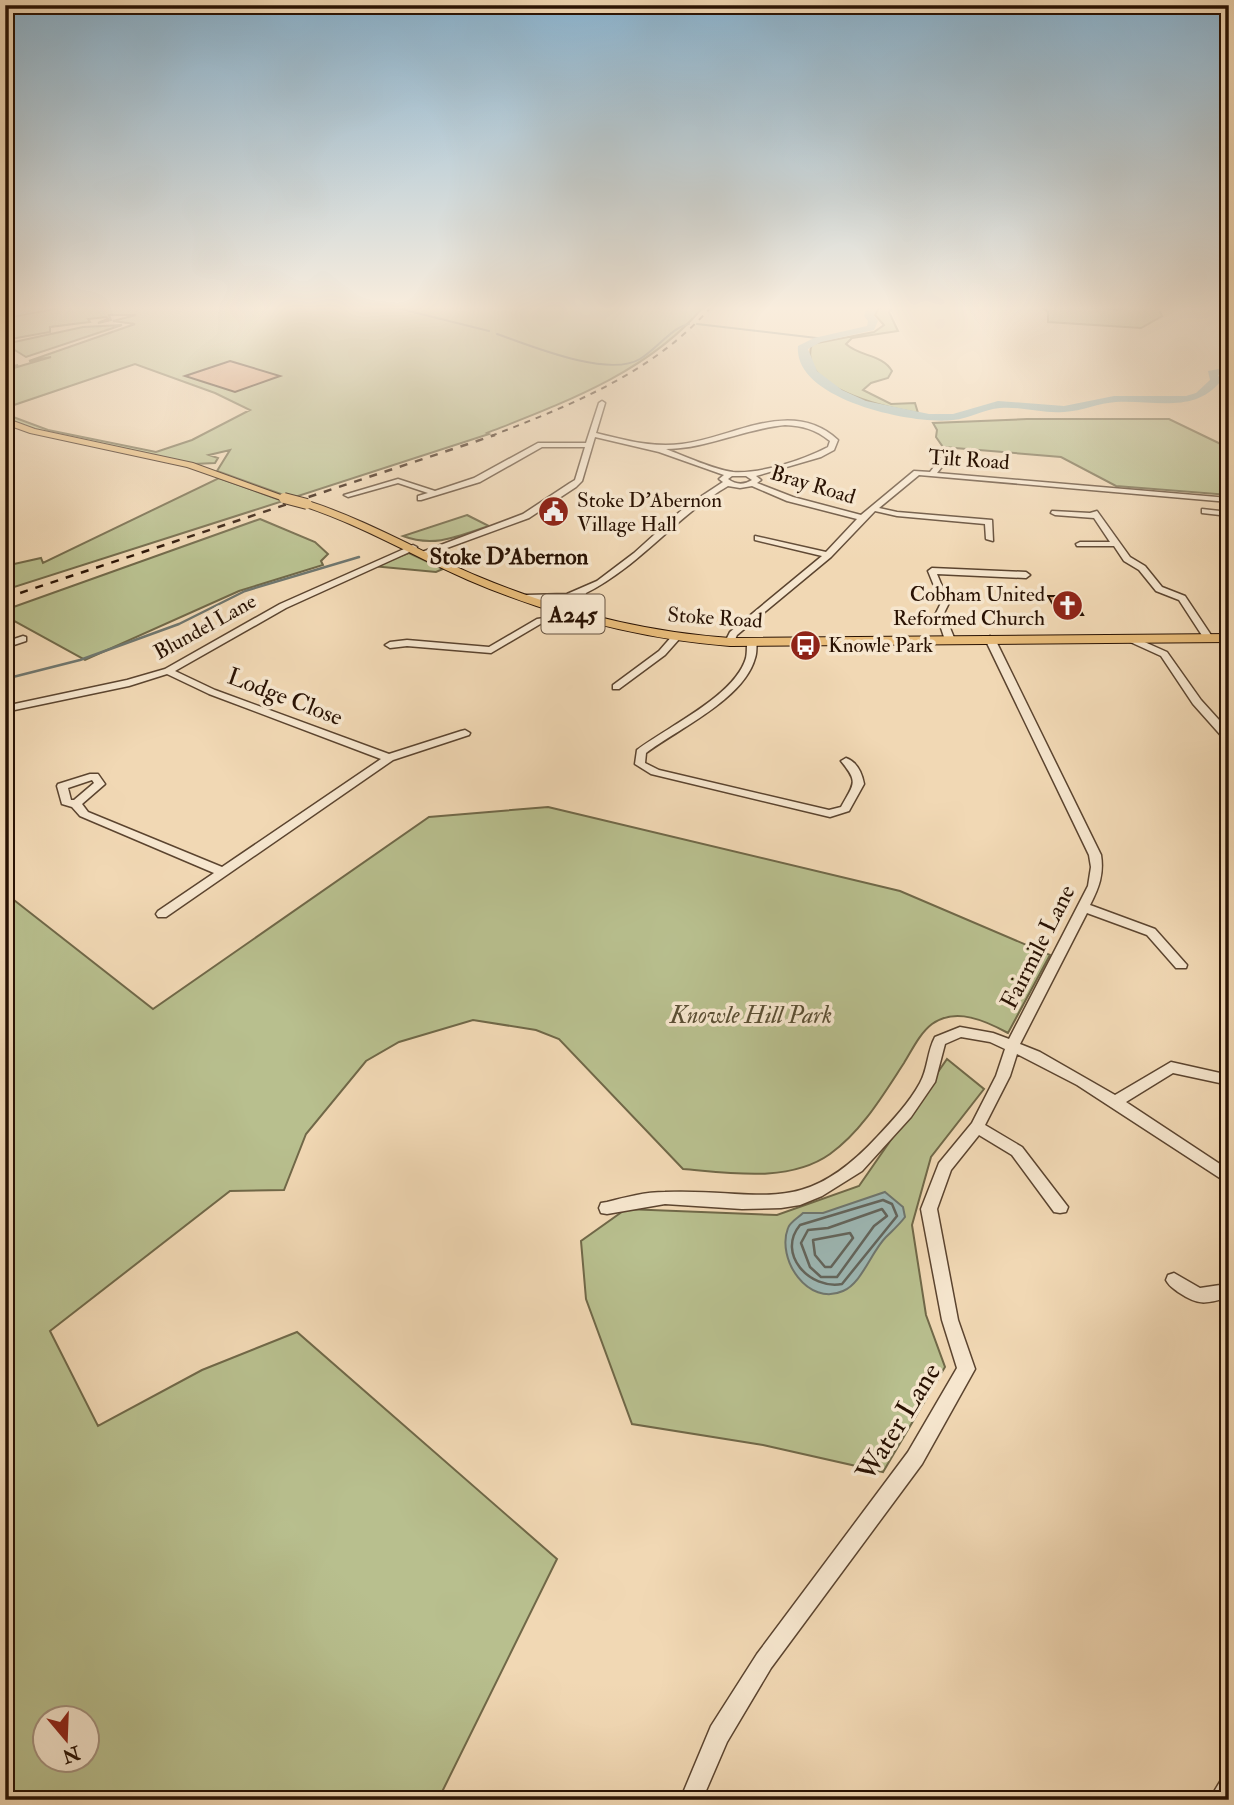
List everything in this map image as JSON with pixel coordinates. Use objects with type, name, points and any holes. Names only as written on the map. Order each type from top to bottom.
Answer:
[{"type":"main road","name":"Stoke Road","points":[[5,421],[33,431],[190,465],[284,498],[335,512],[413,547],[472,578],[532,600],[598,622],[676,637],[730,642],[1229,638]]},
{"type":"street","points":[[425,554],[531,513],[578,481],[602,403]]},
{"type":"street","points":[[651,447],[694,444],[748,427],[773,424],[817,429],[834,440],[831,448],[818,455],[753,479]]},
{"type":"street","name":"Bray Road","points":[[421,498],[477,480],[541,445],[612,440],[651,447],[693,460],[730,474],[753,479],[790,499],[862,518]]},
{"type":"street","points":[[693,460],[690,451],[694,444]]},
{"type":"street","points":[[933,473],[944,458],[944,450]]},
{"type":"street","name":"Tilt Road","points":[[730,642],[733,634],[828,555],[862,518],[914,474],[933,473],[1229,500]]},
{"type":"street","points":[[540,621],[532,600],[582,592],[638,554],[679,513],[727,483],[724,477],[730,474]]},
{"type":"street","name":"Bray Road","points":[[727,483],[753,479]]},
{"type":"street","points":[[348,495],[364,494],[398,481],[434,493]]},
{"type":"street","points":[[874,509],[897,514],[989,522],[990,539]]},
{"type":"street","points":[[1205,511],[1229,514]]},
{"type":"street","points":[[1055,513],[1095,515],[1127,559],[1142,568],[1159,589],[1182,598],[1208,638]]},
{"type":"street","points":[[758,538],[828,555]]},
{"type":"street","points":[[1080,544],[1115,544]]},
{"type":"street","name":"Blundel Lane","points":[[5,709],[128,683],[168,671],[283,606],[413,547]]},
{"type":"street","points":[[950,640],[940,613],[945,603],[930,567],[1026,575]]},
{"type":"street","points":[[582,592],[580,602],[598,622]]},
{"type":"street","points":[[390,645],[407,643],[491,650],[540,621],[578,616]]},
{"type":"street","points":[[616,684],[662,653],[676,637]]},
{"type":"street","points":[[5,645],[23,639]]},
{"type":"street","name":"Fairmile Lane","points":[[990,639],[1095,855],[1097,867],[1086,908],[1013,1044],[1114,1102],[1229,1178]]},
{"type":"street","points":[[1131,639],[1164,654],[1197,702],[1229,738]]},
{"type":"street","points":[[1164,654],[1179,639]]},
{"type":"street","points":[[752,642],[751,663],[741,679],[641,752],[640,764],[655,772],[830,814],[845,809],[859,783],[857,774],[846,761]]},
{"type":"street","name":"Lodge Close","points":[[168,671],[212,692],[389,758]]},
{"type":"street","points":[[162,914],[389,758],[465,733]]},
{"type":"street","points":[[76,804],[84,814],[114,829],[222,872]]},
{"type":"street","points":[[1086,908],[1151,932],[1181,965]]},
{"type":"street","points":[[607,1208],[664,1198],[787,1201],[814,1193],[858,1166],[918,1096],[929,1082],[940,1040],[949,1033],[964,1030],[1013,1044]]},
{"type":"street","name":"Water Lane","points":[[691,1800],[719,1734],[764,1661],[915,1458],[966,1369],[950,1320],[929,1209],[944,1167],[977,1127],[1003,1076],[1013,1044]]},
{"type":"street","points":[[1114,1102],[1171,1067],[1229,1080]]},
{"type":"street","points":[[977,1127],[1017,1151],[1060,1207]]},
{"type":"street","points":[[1174,1280],[1198,1296],[1225,1291],[1229,1285]]},
{"type":"street","points":[[1220,1800],[1229,1788]]},
{"type":"green space","points":[[5,391],[55,391],[5,408]]},
{"type":"green space","points":[[210,391],[587,391],[487,433],[489,434],[292,498],[217,471],[230,450],[209,455],[218,458],[215,463],[193,464],[35,431],[5,420],[5,414],[48,430],[156,452],[192,440],[250,410]]},
{"type":"green space","points":[[843,391],[865,391],[891,404],[915,403],[918,413],[867,401]]},
{"type":"green space","points":[[1027,419],[1169,419],[1229,448],[1229,495],[1116,486],[1061,457],[943,447],[936,437],[937,430],[933,423]]},
{"type":"green space","points":[[219,478],[283,501],[5,590],[5,566],[41,558],[43,563]]},
{"type":"green space","points":[[467,515],[489,526],[436,541],[403,536]]},
{"type":"green space","points":[[260,519],[315,542],[328,554],[321,561],[323,565],[239,591],[85,660],[5,616],[5,610]]},
{"type":"green space","points":[[409,553],[443,569],[436,572],[372,566]]},
{"type":"green space","name":"Knowle Hill Park","points":[[548,807],[900,891],[1050,955],[1008,1033],[981,1020],[961,1016],[941,1019],[932,1024],[920,1037],[871,1112],[842,1145],[814,1163],[778,1173],[739,1174],[683,1169],[559,1039],[536,1030],[473,1020],[399,1042],[366,1061],[306,1134],[284,1190],[230,1191],[50,1331],[98,1426],[202,1370],[297,1332],[557,1559],[438,1800],[5,1800],[5,893],[153,1009],[429,817]]},
{"type":"green space","points":[[947,1059],[984,1089],[931,1157],[912,1225],[926,1315],[945,1367],[883,1472],[763,1445],[632,1424],[586,1299],[581,1241],[626,1209],[777,1215],[859,1186]]},
{"type":"water","points":[[885,1192],[903,1207],[905,1217],[881,1243],[856,1281],[843,1291],[830,1294],[807,1286],[791,1266],[787,1253],[785,1240],[790,1224],[803,1213],[823,1213]]},
{"type":"building","name":"Cobham United Reformed Church","points":[[1048,596],[1072,596],[1083,615],[1059,615]]},
{"type":"waterway","points":[[837,391],[863,404],[929,417],[954,417],[998,404],[1064,409],[1114,399],[1186,399],[1200,396],[1205,391]]},
{"type":"waterway","points":[[5,679],[80,660],[179,624],[245,591],[359,557]]},
{"type":"railway","points":[[491,436],[596,391]]},
{"type":"railway","points":[[5,598],[495,435]]},
{"type":"place","name":"Stoke D'Abernon Village Hall","points":[[554,512]]},
{"type":"place","name":"Cobham United Reformed Church","points":[[1068,606]]},
{"type":"place","name":"Knowle Park","points":[[805,645]]},
{"type":"district","name":"Stoke D'Abernon","points":[[509,556]]}]
